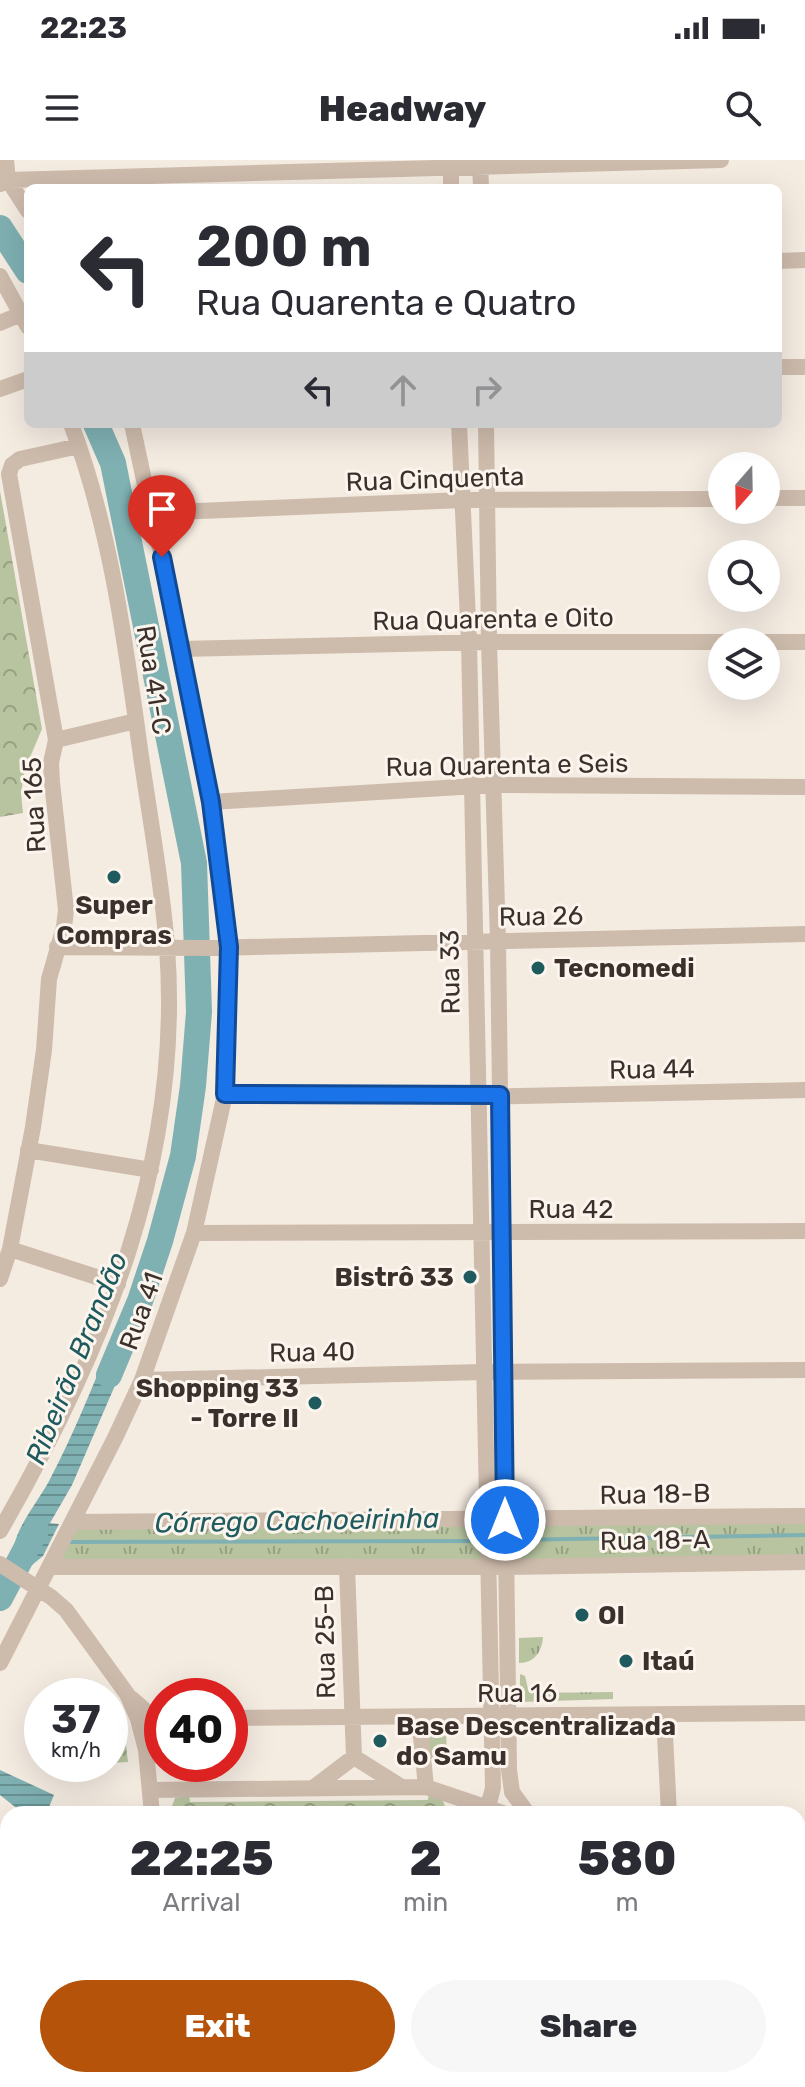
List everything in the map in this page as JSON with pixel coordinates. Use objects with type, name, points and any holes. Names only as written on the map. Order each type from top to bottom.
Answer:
[{"type":"street","points":[[6,160],[4,182],[24,206]]},
{"type":"street","points":[[4,182],[451,163],[721,160]]},
{"type":"street","points":[[451,163],[451,184]]},
{"type":"street","points":[[480,163],[481,184]]},
{"type":"street","points":[[782,261],[805,260]]},
{"type":"street","points":[[0,276],[24,319]]},
{"type":"street","points":[[0,323],[24,321]]},
{"type":"street","points":[[782,367],[805,367]]},
{"type":"street","points":[[0,389],[24,380]]},
{"type":"street","name":"Rua 41-C","points":[[0,1531],[58,1425],[118,1284],[151,1170],[165,1092],[167,947],[136,721],[104,535],[72,428]]},
{"type":"street","name":"Rua 41","points":[[0,1663],[142,1380],[194,1233],[225,1094],[229,947],[211,802],[168,579],[133,428]]},
{"type":"street","name":"Rua 33","points":[[459,428],[469,642],[487,1564]]},
{"type":"street","name":"Rua 33","points":[[486,428],[498,941],[505,1564]]},
{"type":"street","points":[[56,740],[9,474],[12,465],[20,459],[79,446]]},
{"type":"street","points":[[780,498],[805,498]]},
{"type":"street","name":"Rua Cinquenta","points":[[151,513],[463,500],[708,499]]},
{"type":"street","name":"Rua Quarenta e Oito","points":[[181,649],[469,642],[805,642]]},
{"type":"street","name":"Rua 165","points":[[0,1279],[10,1249],[28,1150],[44,1050],[49,979],[66,910],[52,782],[51,763],[56,740],[136,721]]},
{"type":"street","name":"Rua Quarenta e Seis","points":[[211,802],[494,785],[805,787]]},
{"type":"street","name":"Rua 26","points":[[57,947],[229,947],[805,934]]},
{"type":"street","name":"Rua 44","points":[[225,1094],[477,1097],[805,1090]]},
{"type":"street","points":[[28,1150],[151,1170]]},
{"type":"street","name":"Rua 42","points":[[194,1233],[805,1231]]},
{"type":"street","points":[[10,1249],[118,1284]]},
{"type":"street","points":[[504,1372],[805,1370]]},
{"type":"street","name":"Rua 40","points":[[142,1380],[504,1372]]},
{"type":"street","name":"Rua 18-B","points":[[72,1524],[505,1522],[805,1516]]},
{"type":"street","name":"Rua 18-A","points":[[487,1564],[805,1562]]},
{"type":"street","points":[[0,1564],[59,1604],[115,1678]]},
{"type":"street","points":[[49,1567],[487,1564],[499,1717],[510,1786],[521,1806]]},
{"type":"street","points":[[496,1806],[493,1788],[505,1564]]},
{"type":"street","name":"Rua 25-B","points":[[347,1566],[354,1757]]},
{"type":"street","points":[[128,1695],[144,1709]]},
{"type":"street","points":[[128,1697],[144,1742]]},
{"type":"street","name":"Rua 16","points":[[248,1718],[805,1713]]},
{"type":"street","points":[[664,1715],[669,1806]]},
{"type":"street","points":[[419,1717],[426,1787]]},
{"type":"street","points":[[313,1788],[354,1757],[401,1787]]},
{"type":"street","points":[[150,1782],[152,1806]]},
{"type":"street","points":[[151,1790],[426,1787],[480,1806]]},
{"type":"green space","points":[[0,491],[42,729],[25,769],[21,793],[23,813],[0,817]]},
{"type":"green space","points":[[805,1516],[805,1562],[505,1567],[505,1520]]},
{"type":"green space","points":[[487,1520],[487,1566],[49,1567],[73,1522]]},
{"type":"green space","points":[[543,1637],[537,1655],[519,1663],[519,1638]]},
{"type":"green space","points":[[520,1674],[525,1676],[532,1693],[613,1692],[613,1699],[520,1702]]},
{"type":"green space","points":[[446,1728],[447,1759],[430,1759],[427,1729]]},
{"type":"green space","points":[[429,1793],[443,1801],[445,1806],[172,1806],[175,1798],[189,1795],[190,1802],[428,1800]]},
{"type":"water","points":[[112,1339],[132,1346],[72,1485],[50,1523],[59,1524],[43,1556],[32,1565],[12,1556],[17,1536],[66,1448]]},
{"type":"water","points":[[0,1770],[54,1795],[49,1806],[14,1806],[0,1795]]},
{"type":"waterway","name":"Ribeirão Brandão","points":[[0,228],[24,265]]},
{"type":"waterway","name":"Ribeirão Brandão","points":[[98,428],[113,463],[194,863],[199,1012],[183,1156],[140,1301],[109,1375]]},
{"type":"waterway","name":"Ribeirão Brandão","points":[[0,1598],[36,1530]]},
{"type":"waterway","name":"Córrego Cachoeirinha","points":[[511,1540],[805,1535]]},
{"type":"waterway","name":"Córrego Cachoeirinha","points":[[67,1542],[483,1541]]},
{"type":"place","name":"Super Compras","points":[[114,877]]},
{"type":"place","name":"Tecnomedi","points":[[538,968]]},
{"type":"place","name":"Bistrô 33","points":[[470,1277]]},
{"type":"place","name":"Shopping 33 - Torre II","points":[[315,1403]]},
{"type":"place","name":"OI","points":[[582,1615]]},
{"type":"place","name":"Itaú","points":[[626,1661]]},
{"type":"place","name":"Base Descentralizada do Samu","points":[[380,1741]]},
{"type":"route","points":[[162,557],[211,802],[229,947],[225,1094],[500,1095],[505,1520]]}]
